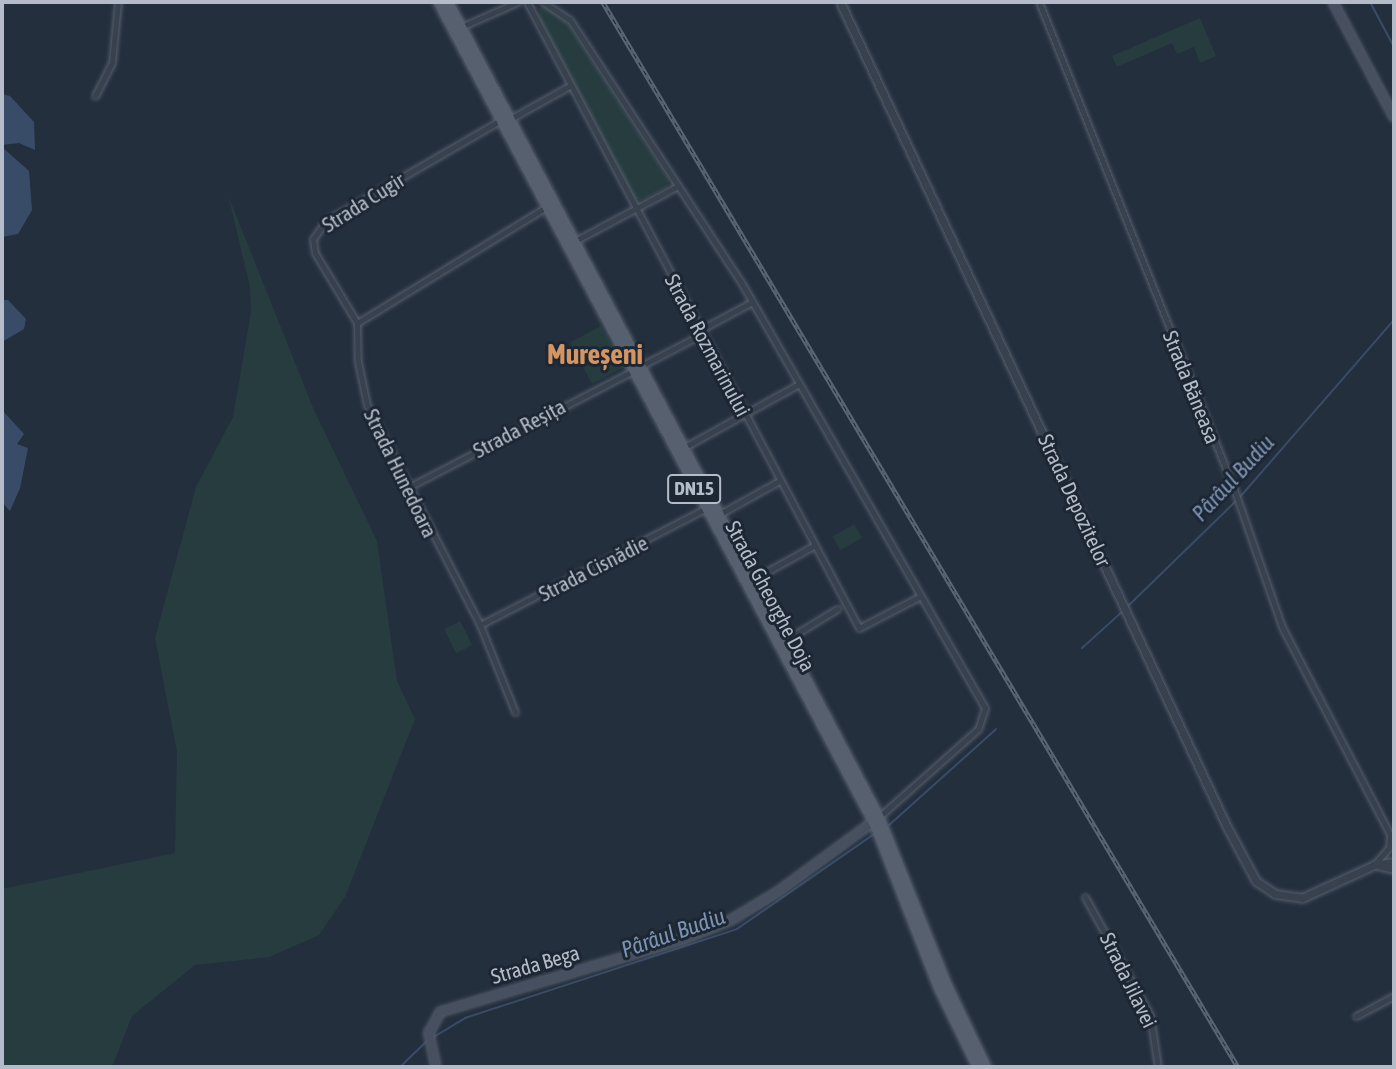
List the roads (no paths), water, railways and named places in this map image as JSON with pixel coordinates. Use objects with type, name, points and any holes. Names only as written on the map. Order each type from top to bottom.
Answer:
[{"type":"main road","name":"Strada Gheorghe Doja","points":[[438,2],[505,119],[636,369],[683,448],[752,580],[781,643]]},
{"type":"main road","name":"Strada Gheorghe Doja","points":[[448,2],[505,119]]},
{"type":"main road","points":[[1333,2],[1394,117]]},
{"type":"main road","name":"Strada Gheorghe Doja","points":[[551,205],[575,241],[705,509],[877,821],[943,976],[986,1067]]},
{"type":"main road","name":"Strada Bega","points":[[436,1067],[429,1033],[440,1012],[451,1006],[682,940],[731,920],[779,891],[877,821]]},
{"type":"main road","name":"Strada Gheorghe Doja","points":[[883,834],[935,979],[977,1067]]},
{"type":"street","points":[[95,96],[112,62],[118,2]]},
{"type":"street","points":[[461,27],[518,2]]},
{"type":"street","name":"Strada Rozmarinului","points":[[527,2],[813,546],[859,628],[919,597]]},
{"type":"street","points":[[543,2],[570,20],[752,302],[919,597],[980,697],[984,719],[877,821]]},
{"type":"street","name":"Strada Depozitelor","points":[[840,2],[1256,881],[1275,894],[1302,898],[1374,865],[1394,862]]},
{"type":"street","name":"Strada Băneasa","points":[[1039,2],[1234,489],[1282,627],[1394,842]]},
{"type":"street","points":[[505,119],[571,85]]},
{"type":"street","name":"Strada Cugir","points":[[357,323],[315,253],[314,233],[326,221],[505,119]]},
{"type":"street","points":[[575,241],[678,186]]},
{"type":"street","points":[[357,323],[551,205]]},
{"type":"street","name":"Strada Reșița","points":[[407,488],[636,369],[752,302]]},
{"type":"street","name":"Strada Hunedoara","points":[[357,323],[358,362],[367,405],[407,488],[480,625],[515,712]]},
{"type":"street","points":[[683,448],[799,384]]},
{"type":"street","points":[[718,515],[779,481]]},
{"type":"street","name":"Strada Cisnădie","points":[[480,625],[705,509]]},
{"type":"street","points":[[752,580],[813,546]]},
{"type":"street","points":[[781,643],[837,609]]},
{"type":"street","points":[[1374,865],[1389,848],[1390,833]]},
{"type":"street","points":[[1374,865],[1394,869]]},
{"type":"street","name":"Strada Jilavei","points":[[1085,897],[1150,1015],[1158,1067]]},
{"type":"street","points":[[1356,1016],[1394,996]]},
{"type":"water","points":[[2,94],[10,96],[34,122],[35,150],[19,143],[2,145]]},
{"type":"water","points":[[2,147],[29,171],[32,210],[18,234],[2,237]]},
{"type":"water","points":[[2,300],[8,300],[26,319],[24,329],[2,342]]},
{"type":"water","points":[[2,410],[24,434],[17,444],[28,448],[20,488],[10,511],[2,502]]},
{"type":"waterway","name":"Pârâul Budiu","points":[[1370,2],[1394,47]]},
{"type":"waterway","name":"Pârâul Budiu","points":[[1240,497],[1394,320]]},
{"type":"waterway","name":"Pârâul Budiu","points":[[1127,607],[1236,501]]},
{"type":"waterway","name":"Pârâul Budiu","points":[[1082,648],[1123,611]]},
{"type":"waterway","name":"Pârâul Budiu","points":[[888,826],[996,729]]},
{"type":"waterway","name":"Pârâul Budiu","points":[[432,1038],[465,1018],[737,929],[874,834]]},
{"type":"waterway","name":"Pârâul Budiu","points":[[400,1067],[427,1041]]},
{"type":"railway","points":[[603,2],[1238,1067]]},
{"type":"district","name":"Mureșeni","points":[[595,354]]}]
